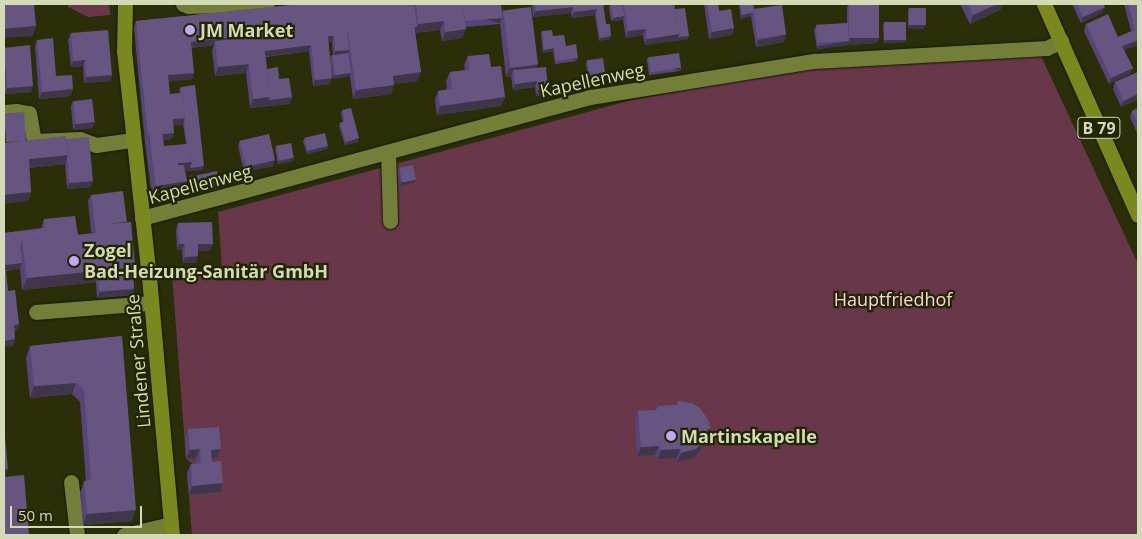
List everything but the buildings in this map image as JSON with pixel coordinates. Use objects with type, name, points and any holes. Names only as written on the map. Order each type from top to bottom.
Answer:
[{"type":"main road","name":"Lindener Straße","points":[[126,4],[124,51],[151,303],[171,529]]},
{"type":"main road","name":"B 79","points":[[1044,4],[1138,215]]},
{"type":"street","points":[[183,4],[188,6],[267,4]]},
{"type":"street","name":"Kapellenweg","points":[[142,218],[591,97],[637,88],[814,61],[1047,48],[1061,41]]},
{"type":"street","points":[[4,112],[16,110],[29,113],[34,141],[80,139],[96,145],[133,140]]},
{"type":"street","points":[[388,152],[390,220]]},
{"type":"street","points":[[36,312],[151,303]]},
{"type":"street","points":[[71,482],[77,535]]},
{"type":"street","points":[[124,535],[171,529]]},
{"type":"green space","points":[[68,4],[109,4],[110,15],[88,17],[68,7]]},
{"type":"green space","name":"Hauptfriedhof","points":[[1040,54],[1138,264],[1138,535],[192,535],[187,473],[196,466],[186,459],[172,274],[222,268],[218,212],[632,100],[813,67]]},
{"type":"place","name":"JM Market","points":[[190,30]]},
{"type":"place","name":"Zogel Bad-Heizung-Sanitär GmbH","points":[[74,261]]},
{"type":"place","name":"Martinskapelle","points":[[671,436]]}]
